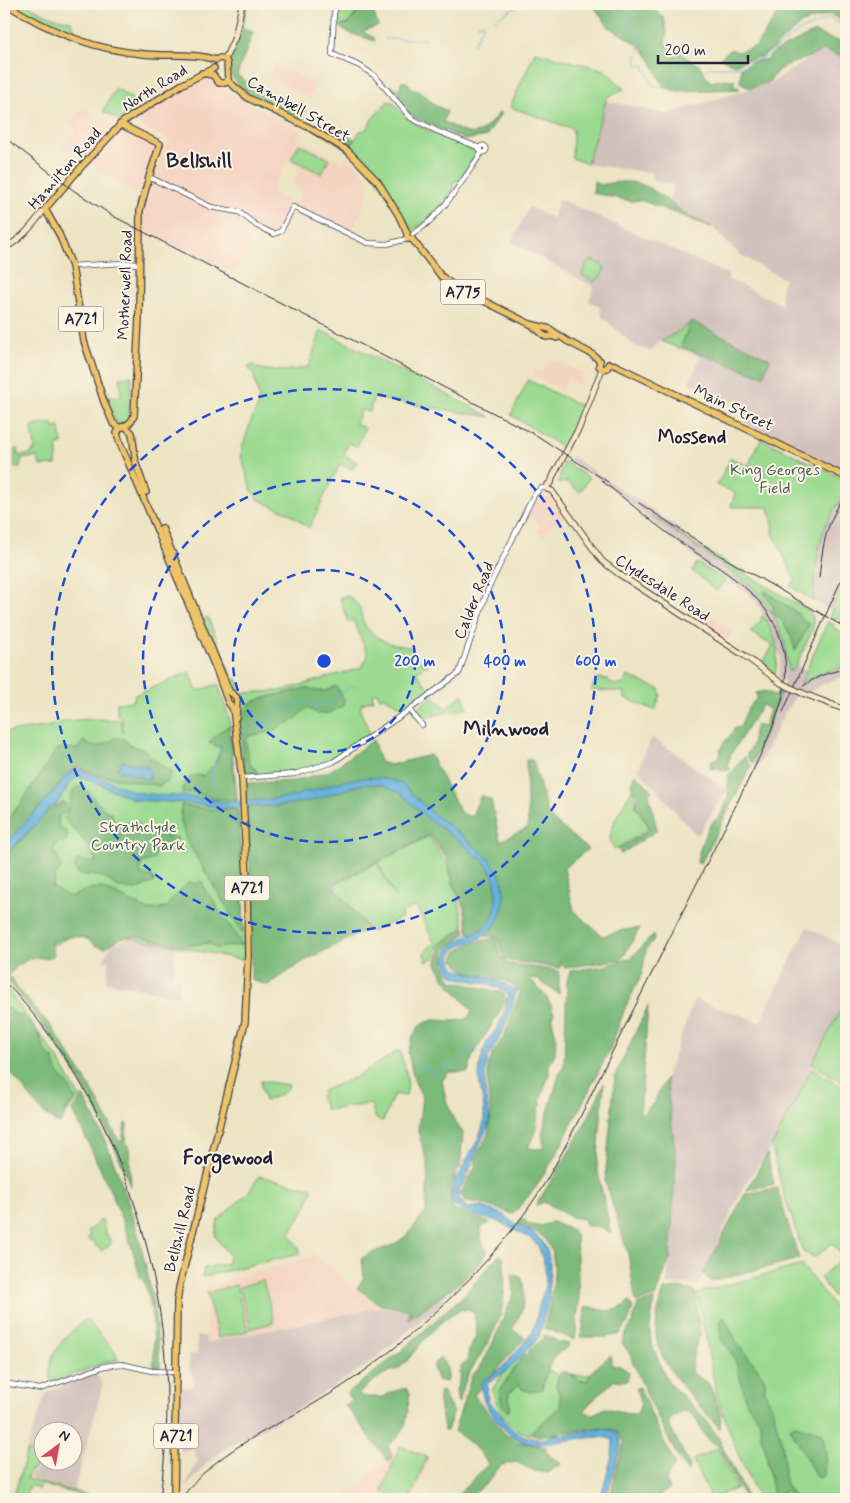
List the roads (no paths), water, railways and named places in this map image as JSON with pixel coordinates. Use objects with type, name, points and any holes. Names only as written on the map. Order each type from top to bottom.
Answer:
[{"type":"main road","points":[[6,4],[45,26],[78,41],[125,52],[206,56],[216,60],[220,58],[225,59]]},
{"type":"main road","points":[[228,81],[225,59],[235,36],[242,4]]},
{"type":"main road","points":[[216,60],[214,68],[216,79]]},
{"type":"main road","name":"North Road","points":[[120,124],[202,73],[214,68]]},
{"type":"main road","name":"North Road","points":[[202,73],[213,75],[219,83],[228,81]]},
{"type":"main road","name":"Campbell Street","points":[[228,81],[248,98],[301,123],[348,151],[378,182],[410,236]]},
{"type":"main road","name":"Motherwell Road","points":[[120,124],[160,144],[140,210],[139,318],[134,416],[130,423],[117,433],[228,699]]},
{"type":"main road","name":"Hamilton Road","points":[[4,248],[28,231],[120,124]]},
{"type":"main road","name":"A721","points":[[45,209],[59,234],[72,266],[84,342],[104,402],[113,423],[132,433],[136,464],[146,493],[229,692],[237,698],[234,726]]},
{"type":"main road","name":"A775","points":[[410,236],[436,270],[454,286],[545,332],[550,329],[552,334],[592,354],[600,361]]},
{"type":"main road","points":[[605,360],[609,364],[607,368],[602,369],[599,366],[600,361],[605,360]]},
{"type":"main road","name":"Main Street","points":[[609,364],[615,365],[691,401],[846,477]]},
{"type":"main road","points":[[546,488],[551,483],[579,428],[602,369]]},
{"type":"main road","points":[[123,449],[128,450],[133,447]]},
{"type":"main road","name":"Clydesdale Road","points":[[551,483],[554,487],[552,491]]},
{"type":"main road","name":"Clydesdale Road","points":[[546,488],[552,491],[602,561],[612,569],[745,656],[781,683],[846,710]]},
{"type":"main road","points":[[228,699],[230,696],[234,696]]},
{"type":"main road","name":"A721","points":[[228,699],[232,709],[242,778]]},
{"type":"main road","points":[[230,706],[237,703]]},
{"type":"main road","name":"Bellshill Road","points":[[174,1499],[179,1288],[245,1022],[248,942],[242,778]]},
{"type":"street","points":[[149,177],[211,207],[238,212],[263,230],[274,234],[281,231],[293,207],[368,243],[387,244],[410,236],[426,225],[451,198],[481,150],[411,118],[375,76],[360,66],[332,54],[334,13],[337,4]]},
{"type":"street","points":[[72,266],[139,264]]},
{"type":"street","name":"Calder Road","points":[[242,778],[294,774],[333,762],[409,710],[458,673],[488,589],[534,495],[541,488],[546,488]]},
{"type":"street","points":[[409,710],[422,725]]},
{"type":"street","points":[[4,1383],[40,1389],[115,1364],[152,1371],[176,1372]]},
{"type":"water","points":[[122,761],[146,766],[152,772],[149,775],[151,779],[145,779],[117,769]]},
{"type":"water","points":[[79,769],[136,792],[195,797],[222,802],[297,796],[304,791],[310,792],[353,779],[371,777],[391,780],[402,784],[429,810],[483,853],[493,864],[503,884],[504,893],[504,902],[499,918],[483,937],[457,948],[453,953],[452,959],[458,970],[499,981],[516,990],[512,1009],[501,1035],[488,1058],[485,1072],[485,1088],[490,1121],[463,1185],[458,1190],[458,1197],[467,1208],[480,1206],[505,1215],[512,1222],[532,1232],[542,1241],[550,1262],[549,1299],[540,1336],[510,1368],[487,1384],[488,1401],[513,1430],[530,1438],[543,1439],[554,1434],[562,1435],[597,1429],[616,1432],[621,1445],[606,1499],[600,1499],[612,1456],[613,1440],[597,1437],[538,1444],[527,1443],[507,1432],[496,1420],[487,1407],[482,1393],[482,1382],[505,1365],[533,1332],[546,1286],[545,1266],[538,1246],[530,1238],[497,1221],[463,1211],[451,1201],[455,1178],[464,1169],[461,1170],[479,1138],[483,1124],[484,1110],[479,1081],[480,1066],[488,1040],[500,1023],[508,997],[508,994],[489,984],[453,976],[445,959],[456,942],[482,929],[490,922],[494,911],[496,888],[494,878],[488,866],[480,857],[477,858],[466,846],[430,820],[400,793],[381,785],[366,784],[356,786],[310,801],[278,806],[224,808],[186,803],[135,800],[77,776],[57,804],[48,809],[43,817],[4,856],[4,847],[17,831],[57,789],[65,777]]},
{"type":"waterway","points":[[493,20],[521,4]]},
{"type":"waterway","points":[[622,4],[641,42],[636,61],[637,65],[644,65],[653,85],[658,87],[672,84],[683,77],[695,75],[711,67],[750,65],[789,40],[797,32],[830,18],[846,27]]},
{"type":"waterway","points":[[473,45],[484,24],[478,24]]},
{"type":"waterway","points":[[385,39],[426,39]]},
{"type":"waterway","points":[[247,730],[253,726],[267,725],[278,710],[290,709],[300,703],[317,707],[323,704],[327,705],[350,686],[356,686]]},
{"type":"waterway","points":[[214,785],[212,775],[214,764],[224,746]]},
{"type":"waterway","points":[[68,764],[72,768]]},
{"type":"waterway","points":[[205,800],[213,788]]},
{"type":"waterway","points":[[138,843],[140,848]]},
{"type":"waterway","points":[[4,869],[11,881]]},
{"type":"waterway","points":[[117,915],[118,920]]},
{"type":"waterway","points":[[115,929],[118,922]]},
{"type":"waterway","points":[[419,1062],[432,1073],[439,1073],[444,1067],[454,1064],[477,1048],[479,1052],[483,1053]]},
{"type":"railway","points":[[4,137],[73,190],[113,216],[536,435],[608,482]]},
{"type":"railway","points":[[181,1499],[194,1483],[225,1455],[345,1385],[401,1342],[458,1290],[514,1228],[538,1194],[569,1139],[770,735],[781,702],[786,668],[782,644],[775,625],[764,608],[736,580],[661,528],[602,481]]},
{"type":"railway","points":[[819,578],[826,534],[834,514],[846,493]]},
{"type":"railway","points":[[639,503],[721,556],[846,628]]},
{"type":"railway","points":[[783,712],[846,569]]},
{"type":"railway","points":[[795,693],[819,677],[846,669]]},
{"type":"railway","points":[[4,981],[39,1022],[70,1066],[97,1112],[119,1161],[137,1212],[151,1264],[161,1317],[166,1371],[166,1435],[160,1499]]},
{"type":"district","name":"Bellshill","points":[[199,160]]},
{"type":"district","name":"Mossend","points":[[692,436]]},
{"type":"district","name":"Milnwood","points":[[506,728]]},
{"type":"district","name":"Forgewood","points":[[228,1157]]},
{"type":"park label","name":"King Georges Field","points":[[775,478]]},
{"type":"park label","name":"Strathclyde Country Park","points":[[138,835]]}]
